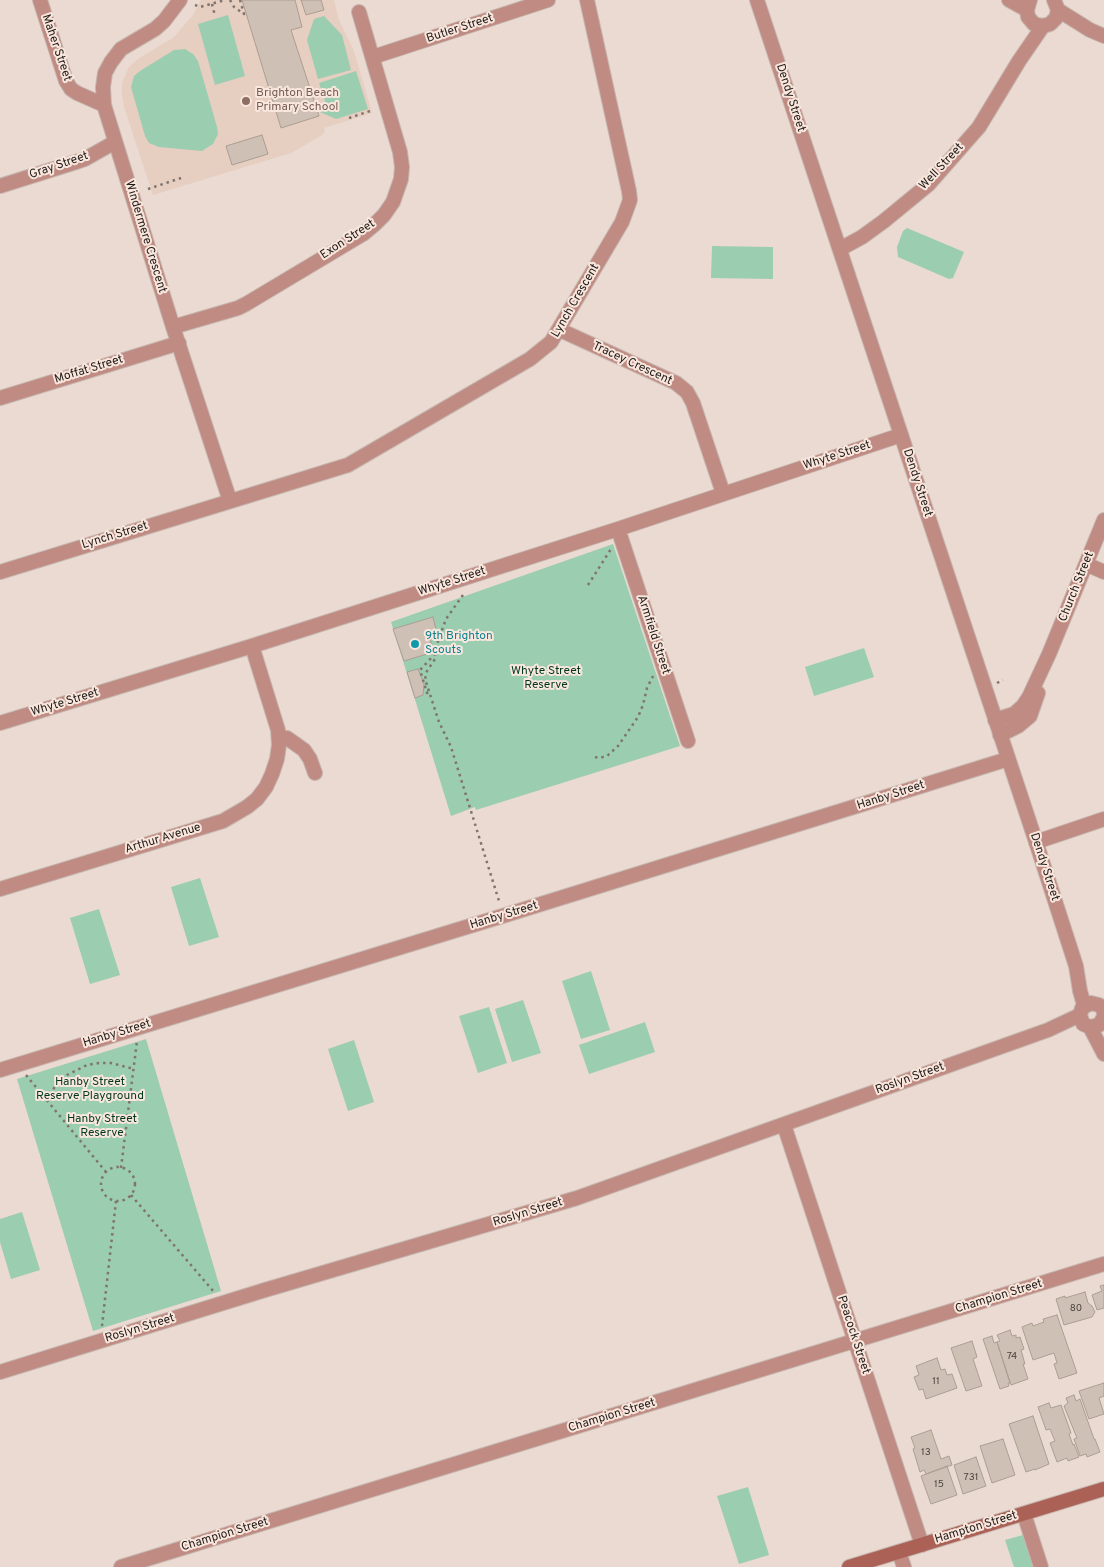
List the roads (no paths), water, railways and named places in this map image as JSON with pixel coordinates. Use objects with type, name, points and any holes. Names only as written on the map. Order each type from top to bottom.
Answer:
[{"type":"main road","name":"Hampton Street","points":[[849,1567],[1104,1489]]},
{"type":"street","name":"Maher Street","points":[[40,0],[66,81],[71,89],[77,93],[104,105]]},
{"type":"street","name":"Windermere Crescent","points":[[180,0],[160,25],[121,49],[105,73],[102,87],[104,105],[115,142],[230,501]]},
{"type":"street","name":"Butler Street","points":[[373,57],[548,0]]},
{"type":"street","name":"Lynch Crescent","points":[[230,501],[348,465],[530,359],[552,342],[622,222],[630,200],[587,0]]},
{"type":"street","name":"Dendy Street","points":[[757,0],[1076,966],[1089,988],[1104,1054]]},
{"type":"street","points":[[1010,0],[1045,10],[1104,36]]},
{"type":"street","name":"Well Street","points":[[840,249],[862,237],[884,221],[929,184],[979,127],[1019,61],[1045,10]]},
{"type":"street","name":"Exon Street","points":[[174,327],[246,304],[363,234],[384,215],[393,202],[398,191],[402,167],[396,138],[359,12]]},
{"type":"street","name":"Gray Street","points":[[0,186],[85,159],[115,142]]},
{"type":"street","name":"Tracey Crescent","points":[[560,330],[676,384],[687,392],[693,403],[723,493]]},
{"type":"street","name":"Moffat Street","points":[[0,398],[179,342]]},
{"type":"street","name":"Whyte Street","points":[[0,723],[252,646],[618,529],[901,435]]},
{"type":"street","name":"Lynch Street","points":[[0,572],[230,501]]},
{"type":"street","name":"Church Street","points":[[995,720],[1014,714],[1024,706],[1049,654],[1104,520]]},
{"type":"street","name":"Armfield Street","points":[[618,529],[688,740]]},
{"type":"street","points":[[1086,564],[1104,572]]},
{"type":"street","name":"Arthur Avenue","points":[[0,889],[223,821],[257,799],[266,787],[277,760],[279,737],[276,719],[252,646]]},
{"type":"street","name":"Church Street","points":[[1000,735],[1018,726],[1030,716],[1049,654]]},
{"type":"street","points":[[279,737],[287,738],[304,750],[310,759],[314,773]]},
{"type":"street","name":"Hanby Street","points":[[0,1070],[519,912],[1008,759]]},
{"type":"street","points":[[1036,842],[1104,819]]},
{"type":"street","name":"Roslyn Street","points":[[0,1372],[265,1290],[577,1198],[1048,1030],[1096,1016]]},
{"type":"street","name":"Peacock Street","points":[[784,1125],[922,1545]]},
{"type":"street","name":"Champion Street","points":[[121,1567],[1104,1264]]},
{"type":"street","points":[[1024,1514],[1041,1567]]},
{"type":"street","points":[[899,1552],[904,1567]]},
{"type":"place","name":"Brighton Beach Primary School","points":[[246,101]]},
{"type":"place","name":"9th Brighton Scouts","points":[[415,644]]},
{"type":"park label","name":"Whyte Street Reserve","points":[[546,679]]},
{"type":"park label","name":"Hanby Street Reserve Playground","points":[[90,1090]]},
{"type":"park label","name":"Hanby Street Reserve","points":[[102,1127]]}]
